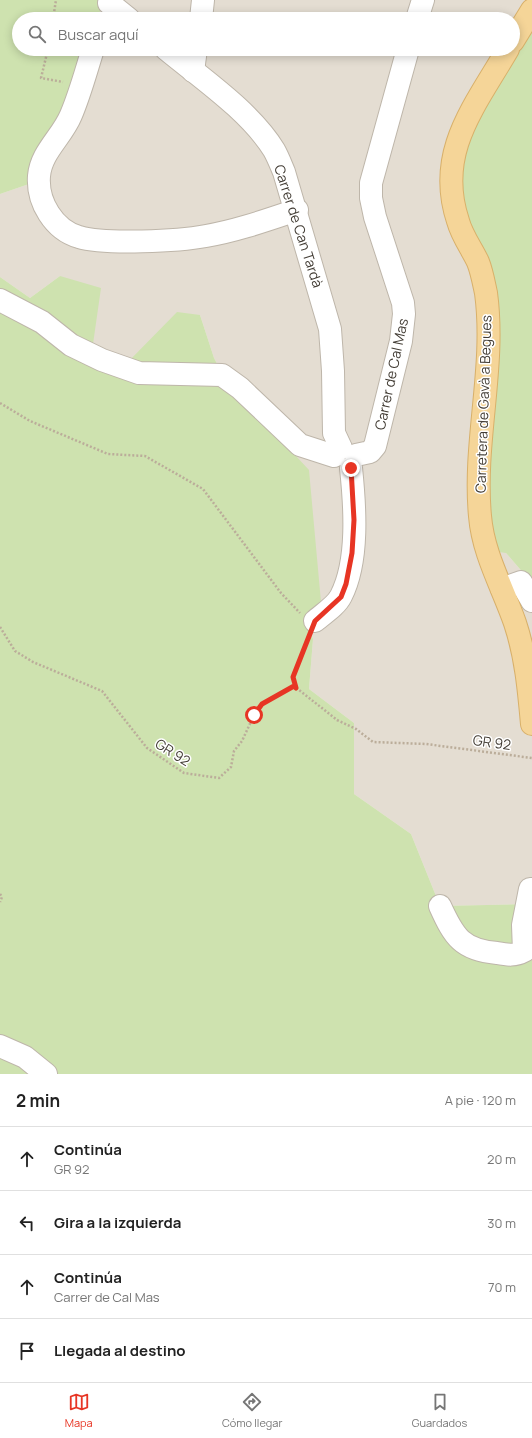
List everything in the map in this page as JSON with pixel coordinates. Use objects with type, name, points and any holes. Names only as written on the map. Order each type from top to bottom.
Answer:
[{"type":"main road","points":[[520,30],[532,10]]},
{"type":"main road","name":"Carretera de Gavà a Begues","points":[[504,56],[471,111],[457,140],[451,165],[450,183],[458,223],[479,264],[486,294],[488,340],[478,470],[480,517],[490,560],[515,623],[521,643],[527,676],[532,724]]},
{"type":"street","points":[[201,12],[203,0]]},
{"type":"street","points":[[419,12],[423,0]]},
{"type":"street","points":[[107,7],[116,12]]},
{"type":"street","points":[[91,56],[71,116],[42,161],[39,176],[40,194],[44,204],[57,224],[80,238],[101,241],[162,240],[206,236],[296,210]]},
{"type":"street","name":"Carrer de Can Tardà","points":[[175,56],[238,108],[258,128],[274,150],[284,172],[330,329],[333,371],[334,433],[345,457]]},
{"type":"street","points":[[193,71],[195,56]]},
{"type":"street","name":"Carrer de Cal Mas","points":[[345,457],[370,452],[375,446],[403,328],[403,304],[375,217],[371,190],[375,168],[406,56]]},
{"type":"street","points":[[0,300],[42,322],[71,345],[102,360],[139,373],[222,375],[240,388],[300,445],[345,457],[354,520],[350,569],[341,597],[315,621]]},
{"type":"street","points":[[502,590],[521,582],[532,601]]},
{"type":"street","points":[[440,906],[447,922],[463,944],[473,949],[490,953],[516,955],[524,951],[523,925],[530,889],[532,888]]},
{"type":"street","points":[[0,1046],[25,1057],[46,1074]]},
{"type":"path","points":[[55,12],[56,0]]},
{"type":"path","points":[[46,56],[41,78],[81,86]]},
{"type":"path","points":[[0,403],[30,421],[108,454],[145,456],[203,489],[281,593],[305,618],[315,621],[293,677],[296,688]]},
{"type":"path","name":"GR 92","points":[[0,626],[15,651],[33,662],[102,691],[147,748],[184,773],[219,778],[231,767],[234,751],[242,741],[254,715],[262,704],[294,686],[337,720],[356,729],[373,742],[433,745],[532,758]]},
{"type":"path","points":[[0,894],[2,897],[0,902]]},
{"type":"shaded area","points":[[103,0],[530,0],[520,15],[520,12],[100,12]]},
{"type":"shaded area","points":[[88,56],[499,56],[478,273],[506,553],[532,583],[532,904],[440,906],[411,834],[354,794],[354,723],[309,689],[313,639],[226,381],[214,358],[200,315],[127,364],[92,351],[60,276],[30,298],[0,277],[0,194],[29,184]]},
{"type":"green space","points":[[0,0],[103,0],[100,12],[12,12],[12,56],[88,56],[29,184],[0,194]]},
{"type":"green space","points":[[532,0],[532,583],[506,553],[479,549],[483,335],[449,137],[498,56],[520,56],[520,20]]},
{"type":"green space","points":[[60,276],[101,288],[92,351],[127,363],[177,312],[200,315],[214,358],[226,381],[309,470],[321,602],[305,618],[313,639],[309,689],[354,723],[354,794],[411,834],[440,906],[532,904],[532,1074],[0,1074],[0,277],[30,298]]},
{"type":"route","points":[[254,715],[262,704],[294,686],[296,688],[293,677],[315,621],[341,597],[350,569],[352,553],[354,494],[351,468]]}]
